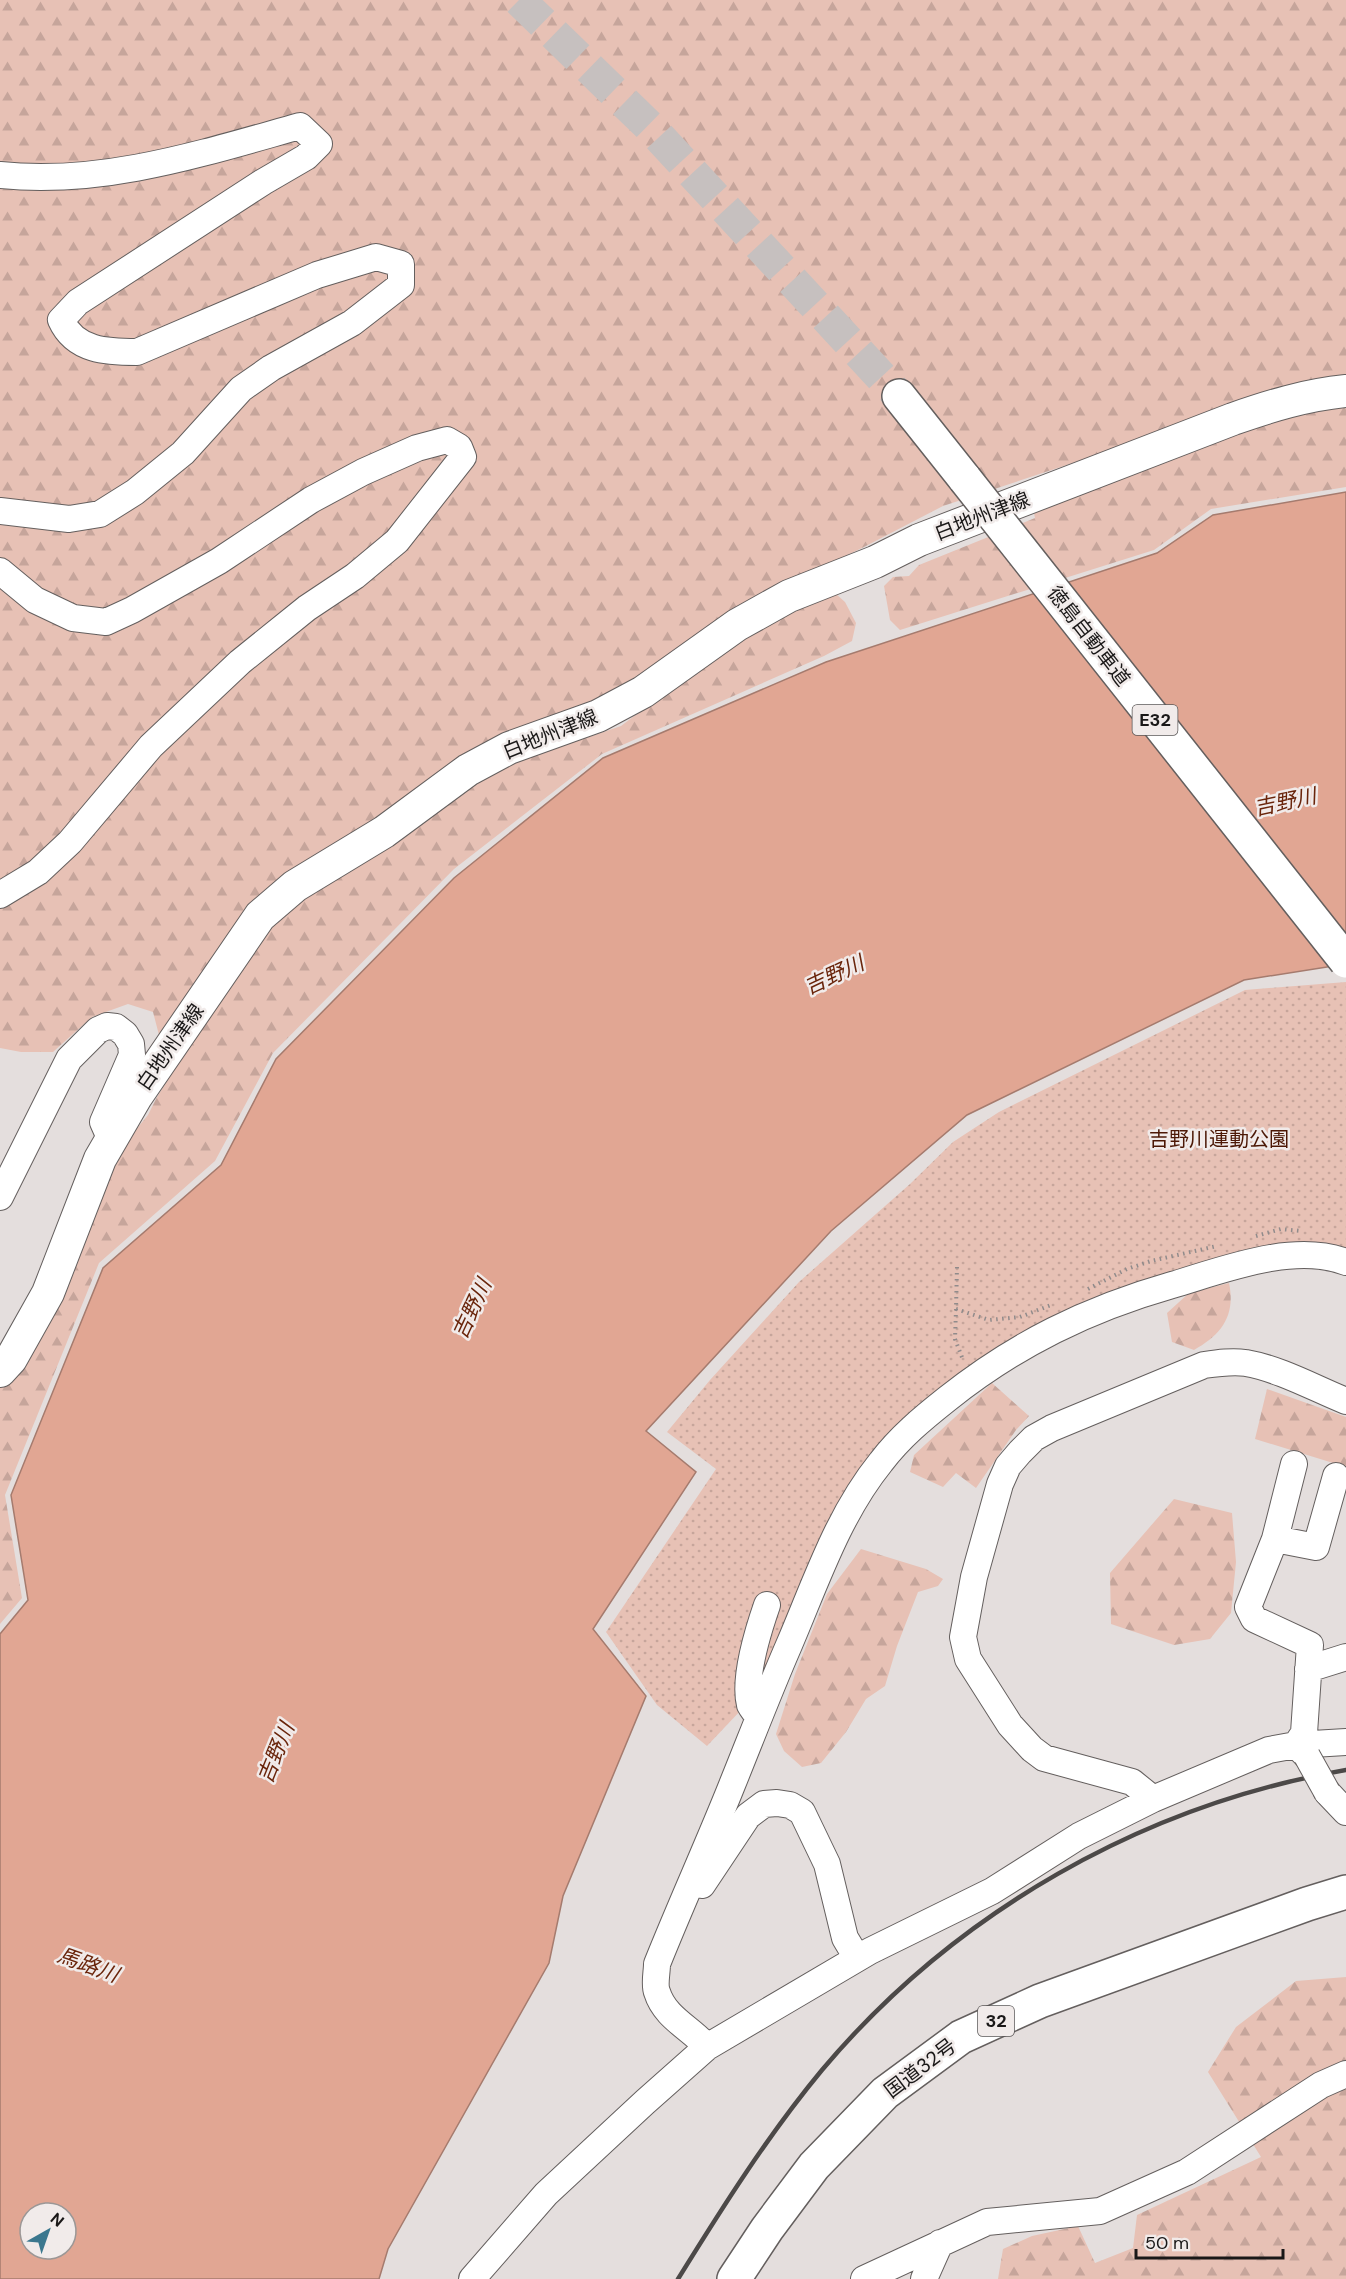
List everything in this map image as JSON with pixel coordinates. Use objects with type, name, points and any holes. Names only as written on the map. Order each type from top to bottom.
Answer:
[{"type":"highway","name":"徳島自動車道","points":[[899,396],[1346,961]]},
{"type":"highway","name":"国道32号","points":[[734,2279],[813,2166],[885,2093],[961,2037],[1040,2001],[1346,1892]]},
{"type":"main road","name":"白地州津線","points":[[0,1371],[11,1359],[48,1293],[100,1159],[136,1097],[260,916],[295,886],[384,832],[468,770],[509,748],[598,716],[644,692],[737,625],[789,596],[875,562],[919,540],[1279,403],[1324,393],[1346,391]]},
{"type":"street","points":[[0,175],[30,178],[119,171],[182,159],[300,126],[319,144],[306,157],[78,302],[61,320],[66,331],[90,348],[111,352],[137,352],[317,275],[376,257],[401,264],[401,285],[352,323],[271,368],[241,389],[183,453],[135,492],[100,514],[69,519],[0,511]]},
{"type":"street","points":[[0,571],[34,600],[73,618],[106,622],[219,561],[311,500],[363,472],[417,448],[447,440],[459,447],[463,457],[397,541],[355,576],[307,608],[240,662],[151,746],[70,842],[38,872],[0,896]]},
{"type":"street","points":[[0,1197],[8,1159],[69,1059],[98,1030],[107,1026],[116,1027],[125,1034],[131,1044],[132,1055],[103,1122],[111,1140]]},
{"type":"street","points":[[707,2047],[698,2036],[673,2019],[656,1992],[657,1964],[733,1784],[758,1717],[827,1557],[855,1497],[881,1461],[909,1430],[973,1379],[1024,1345],[1072,1320],[1155,1290],[1254,1262],[1285,1257],[1321,1257],[1346,1262]]},
{"type":"street","points":[[1153,1799],[1132,1782],[1044,1758],[1032,1749],[1010,1725],[968,1659],[963,1637],[974,1577],[1000,1484],[1008,1466],[1034,1438],[1052,1428],[1204,1365],[1222,1362],[1244,1363],[1266,1368],[1346,1401]]},
{"type":"street","points":[[1294,1464],[1275,1539],[1248,1607],[1254,1619],[1310,1644],[1301,1751],[1327,1792],[1346,1812]]},
{"type":"street","points":[[1275,1539],[1316,1547],[1336,1476]]},
{"type":"street","points":[[758,1717],[750,1705],[749,1680],[759,1627],[767,1605]]},
{"type":"street","points":[[1308,1669],[1346,1657]]},
{"type":"street","points":[[472,2279],[546,2194],[707,2047],[857,1958],[992,1892],[1079,1836],[1153,1799],[1269,1750],[1301,1751],[1346,1742]]},
{"type":"street","points":[[683,1899],[698,1892],[748,1816],[755,1809],[764,1804],[790,1805],[802,1812],[827,1864],[845,1938],[857,1958]]},
{"type":"street","points":[[864,2279],[987,2222],[1100,2211],[1187,2172],[1321,2085],[1346,2074]]},
{"type":"street","points":[[924,2279],[940,2243]]},
{"type":"path","points":[[956,1309],[955,1339],[965,1366],[973,1379]]},
{"type":"green space","points":[[0,0],[1346,0],[1346,381],[1188,425],[943,506],[733,611],[603,705],[252,907],[159,1035],[153,1012],[128,1004],[92,1017],[53,1052],[21,1052],[0,1048]]},
{"type":"green space","points":[[1346,402],[1346,487],[1211,509],[1154,550],[900,630],[890,620],[884,586],[893,577],[909,576],[919,565],[1035,518],[1033,508],[1291,408]]},
{"type":"green space","points":[[835,593],[845,602],[856,623],[852,641],[824,656],[602,754],[454,869],[273,1053],[215,1161],[99,1263],[5,1495],[22,1598],[0,1624],[0,1388],[13,1376],[119,1150],[148,1115],[269,919],[504,762],[551,750],[621,726],[745,632]]},
{"type":"green space","name":"吉野川運動公園","points":[[1346,982],[1346,1256],[1122,1293],[864,1464],[836,1506],[760,1690],[707,1746],[657,1705],[606,1632],[716,1469],[667,1432],[710,1380],[799,1282],[910,1184],[953,1142],[999,1112],[1245,990]]},
{"type":"green space","points":[[1229,1283],[1231,1295],[1228,1315],[1219,1331],[1194,1350],[1172,1342],[1167,1313],[1189,1293]]},
{"type":"green space","points":[[992,1383],[1029,1416],[1016,1430],[976,1488],[956,1473],[943,1487],[910,1472],[914,1455]]},
{"type":"green space","points":[[1267,1389],[1346,1417],[1346,1467],[1255,1439]]},
{"type":"green space","points":[[1174,1499],[1232,1513],[1236,1562],[1231,1613],[1210,1639],[1174,1645],[1111,1624],[1110,1573]]},
{"type":"green space","points":[[861,1549],[926,1569],[943,1579],[938,1586],[918,1592],[897,1646],[885,1686],[866,1699],[846,1732],[821,1763],[802,1767],[784,1751],[776,1734],[795,1674],[827,1594]]},
{"type":"green space","points":[[1346,1977],[1346,2279],[998,2279],[1003,2249],[1032,2236],[1078,2226],[1095,2263],[1133,2248],[1137,2215],[1261,2157],[1208,2072],[1236,2027],[1296,1981]]},
{"type":"water","points":[[1346,492],[1346,964],[1244,980],[967,1115],[831,1231],[646,1431],[696,1472],[593,1629],[646,1696],[563,1896],[549,1963],[388,2249],[379,2279],[0,2279],[0,1634],[28,1600],[11,1495],[103,1268],[221,1165],[276,1059],[454,878],[603,758],[826,662],[1157,553],[1213,515]]},
{"type":"tunnel","points":[[519,0],[649,126],[899,396]]},
{"type":"railway","points":[[678,2279],[746,2172],[802,2095],[874,2013],[931,1961],[993,1915],[1058,1874],[1126,1839],[1197,1809],[1271,1786],[1346,1770]]},
{"type":"water label","name":"吉野川","points":[[1285,802]]},
{"type":"water label","name":"吉野川","points":[[834,975]]},
{"type":"water label","name":"吉野川","points":[[472,1309]]},
{"type":"water label","name":"吉野川","points":[[276,1753]]},
{"type":"water label","name":"馬路川","points":[[88,1965]]}]
